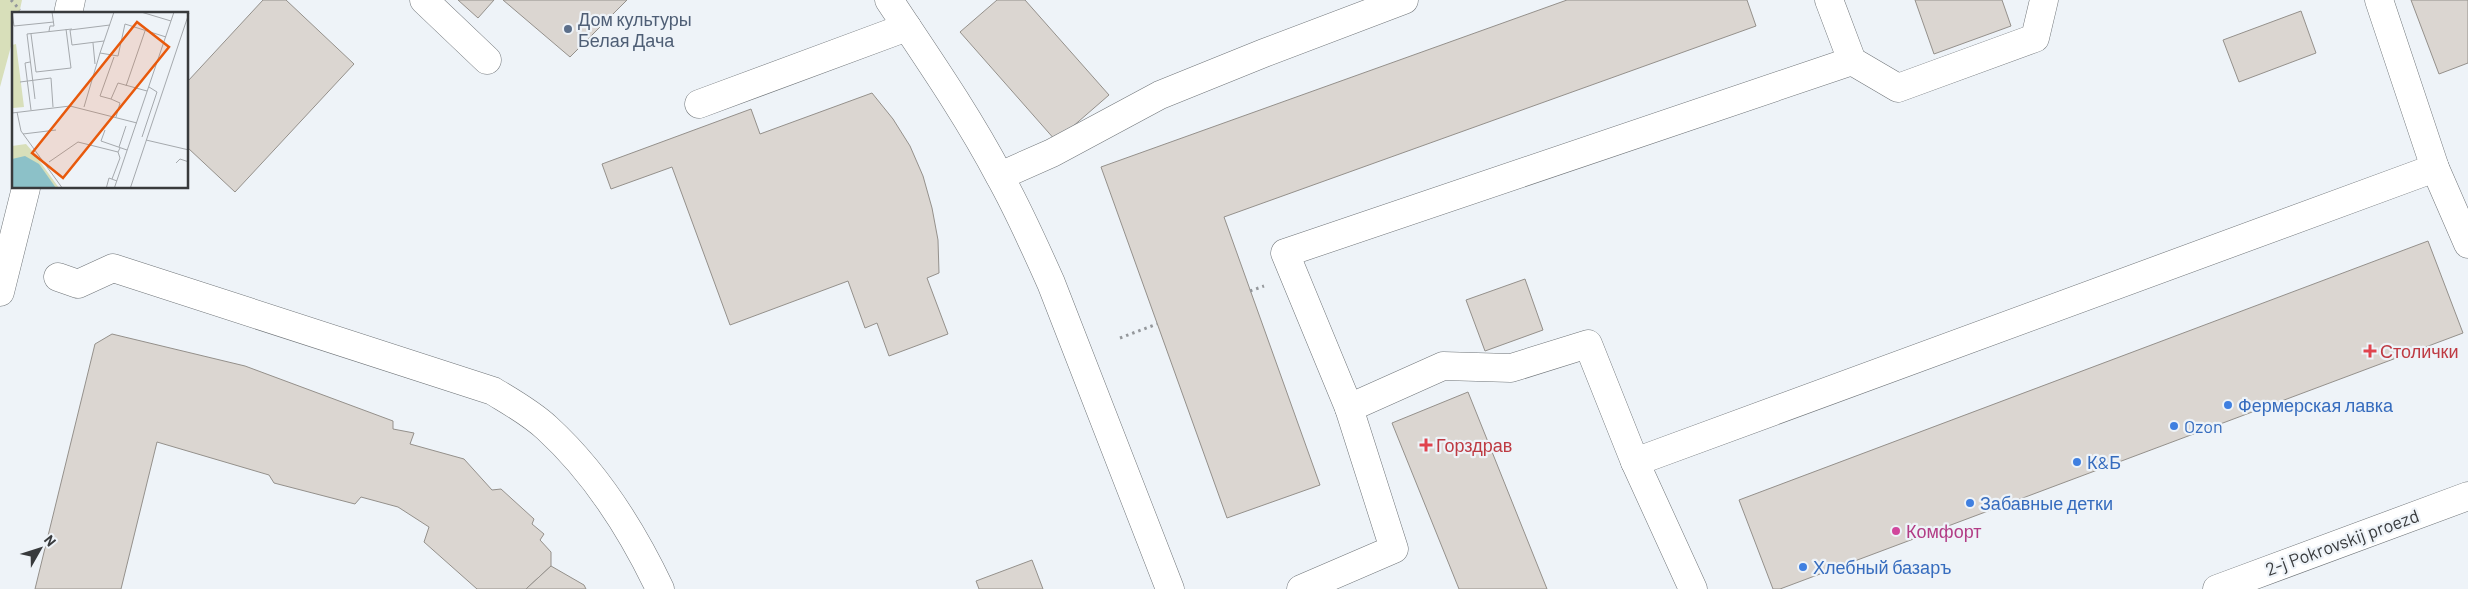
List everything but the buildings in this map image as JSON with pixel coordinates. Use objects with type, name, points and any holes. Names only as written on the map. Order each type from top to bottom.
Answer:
[{"type":"street","points":[[424,0],[488,60]]},
{"type":"street","points":[[888,0],[907,27],[1000,176],[1051,283],[1170,589]]},
{"type":"street","points":[[1000,176],[1052,153],[1160,95],[1404,0]]},
{"type":"street","points":[[1829,0],[1852,61],[1898,88],[2035,38],[2044,0]]},
{"type":"street","points":[[2379,0],[2435,168],[2468,244]]},
{"type":"street","points":[[699,104],[907,27]]},
{"type":"street","points":[[1301,589],[1394,549],[1349,408],[1285,253],[1852,61]]},
{"type":"street","points":[[1635,462],[2435,168]]},
{"type":"street","points":[[0,292],[10,260],[26,189]]},
{"type":"street","points":[[58,277],[78,284],[113,268],[493,391],[546,428],[581,464],[616,510],[660,589]]},
{"type":"street","points":[[1349,408],[1443,366],[1511,368],[1588,344],[1635,462],[1693,589]]},
{"type":"street","name":"2-j Pokrovskij proezd","points":[[2217,589],[2468,496]]},
{"type":"path","points":[[11,0],[20,10]]},
{"type":"path","points":[[1120,338],[1157,324]]},
{"type":"green space","points":[[0,0],[22,0],[19,12],[12,12],[12,42],[0,87]]},
{"type":"place","name":"Дом культуры Белая Дача","points":[[568,29]]},
{"type":"place","name":"Столички","points":[[2370,351]]},
{"type":"place","name":"Фермерская лавка","points":[[2228,405]]},
{"type":"place","name":"Ozon","points":[[2174,426]]},
{"type":"place","name":"Горздрав","points":[[1426,445]]},
{"type":"place","name":"К&Б","points":[[2077,462]]},
{"type":"place","name":"Забавные детки","points":[[1970,503]]},
{"type":"place","name":"Комфорт","points":[[1896,531]]},
{"type":"place","name":"Хлебный базаръ","points":[[1803,567]]}]
